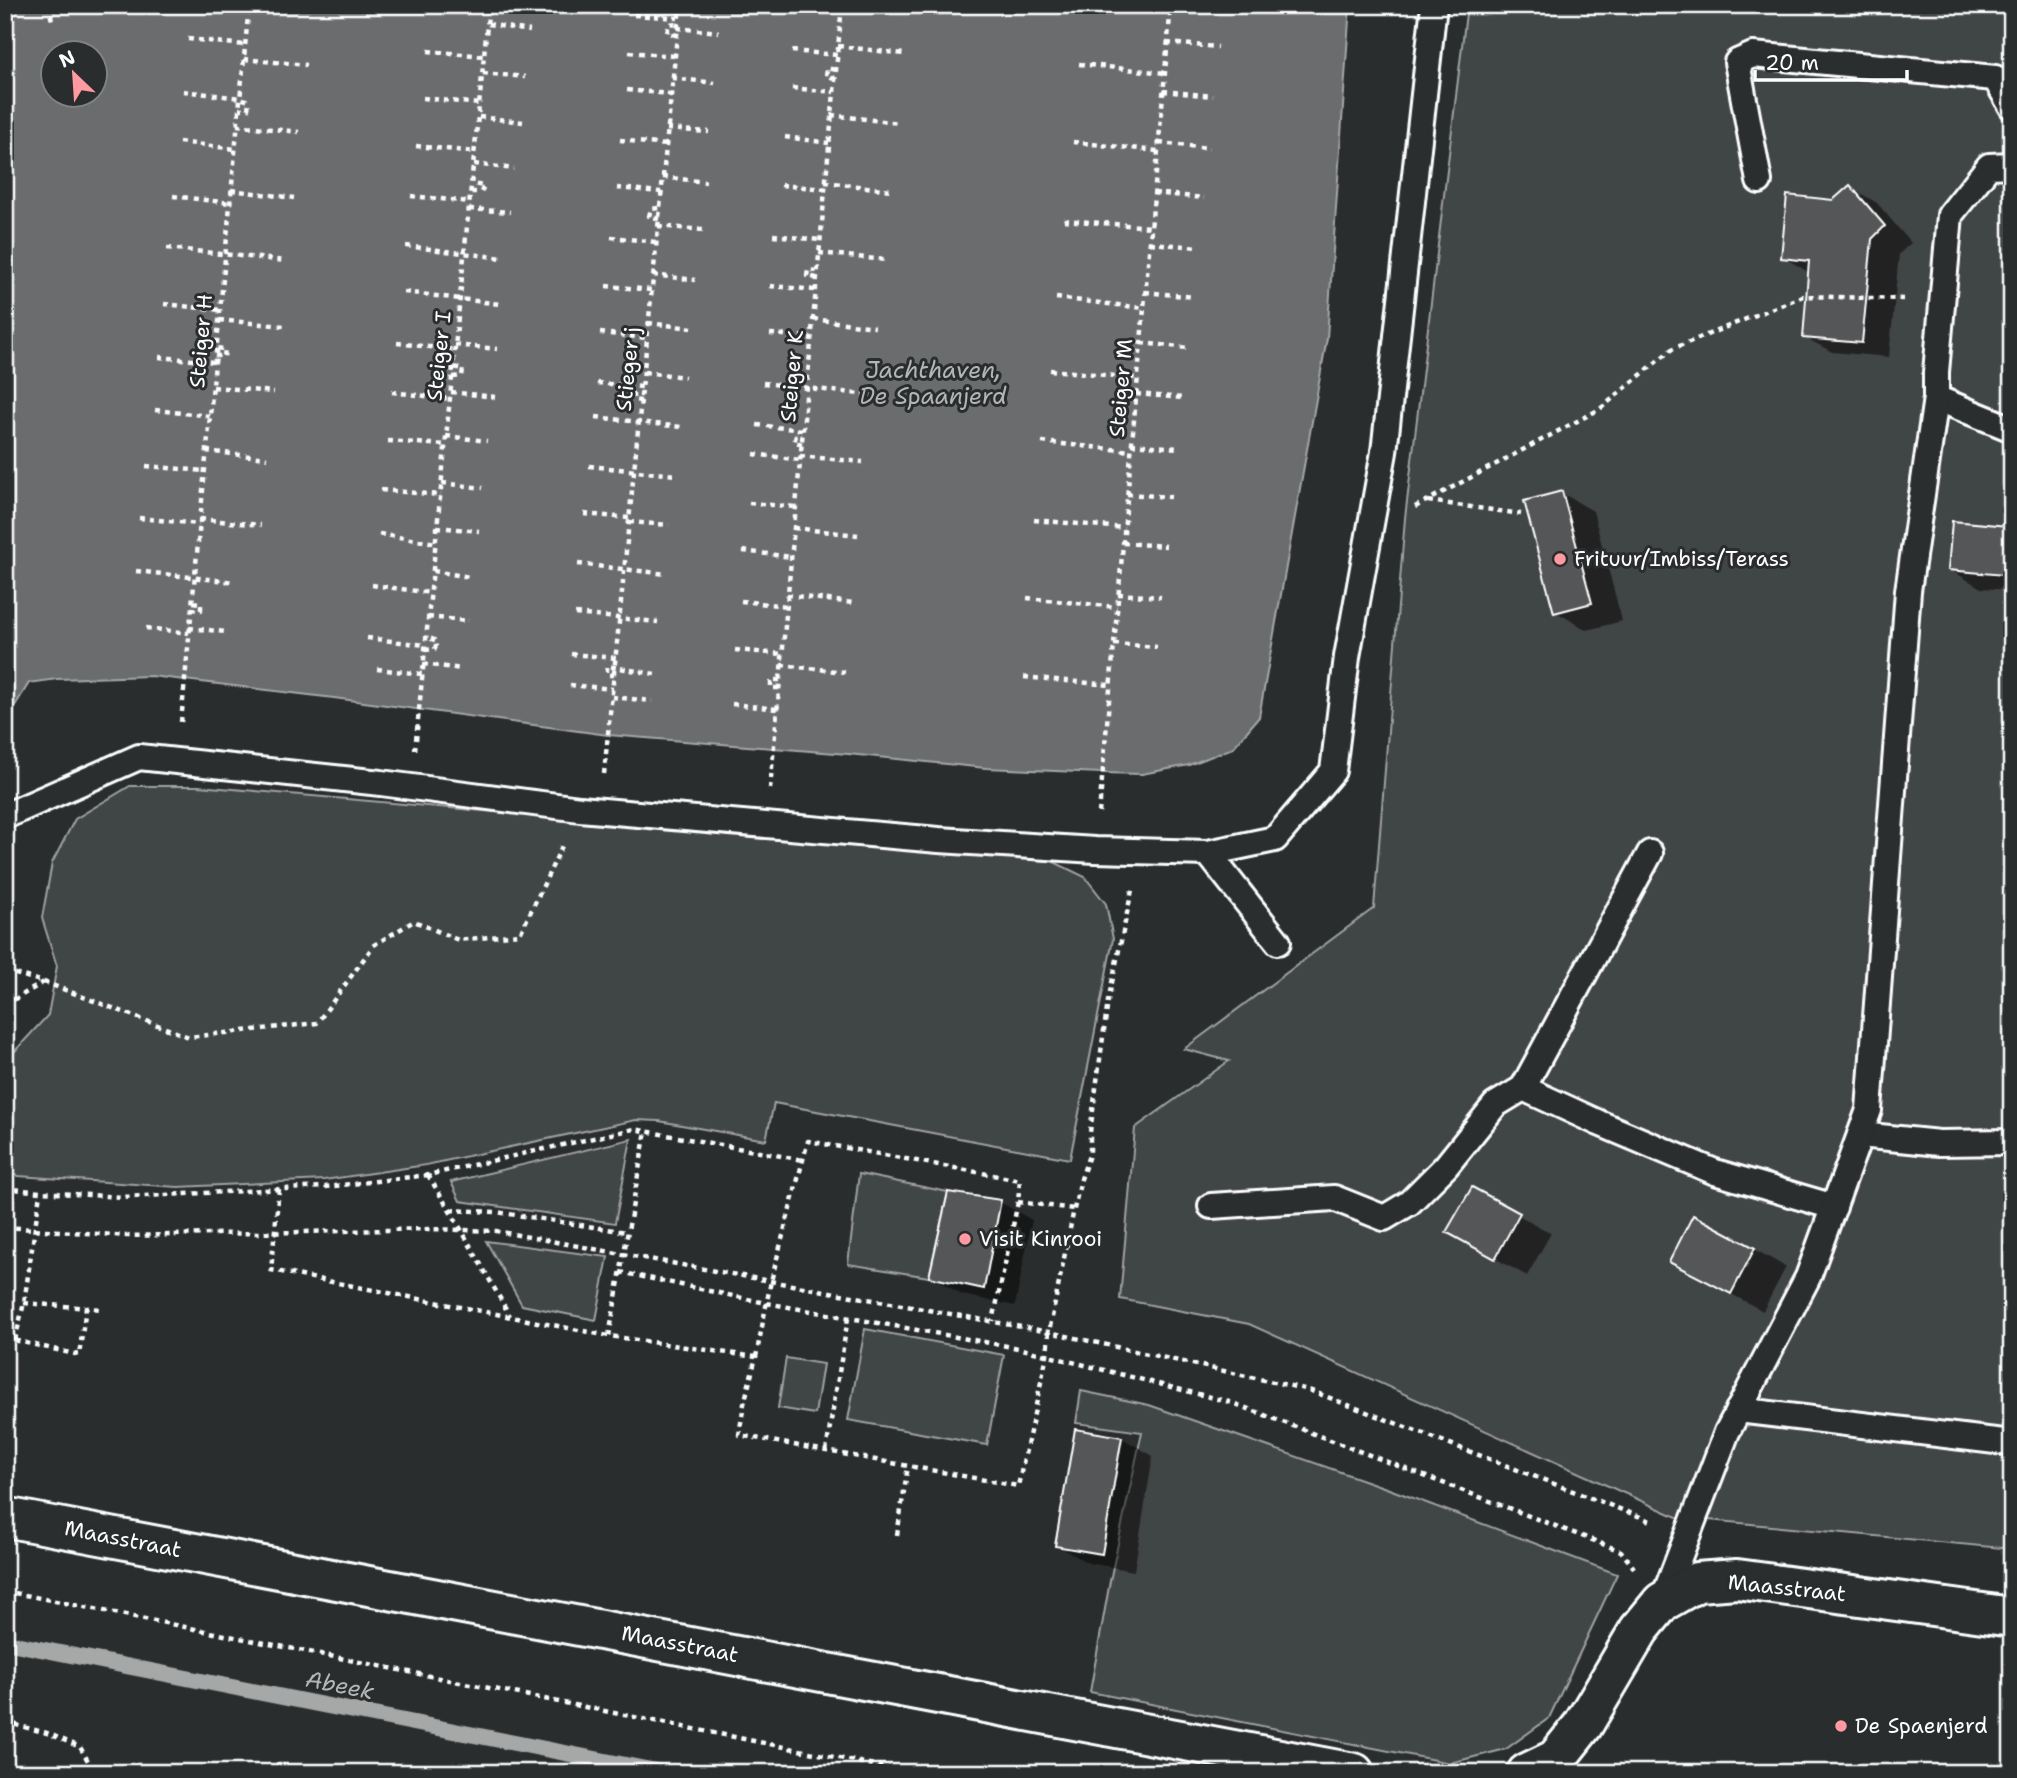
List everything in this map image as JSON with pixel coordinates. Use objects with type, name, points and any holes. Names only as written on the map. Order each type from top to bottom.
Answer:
[{"type":"street","name":"Maasstraat","points":[[5,1517],[1354,1773]]},
{"type":"street","name":"Maasstraat","points":[[1527,1773],[1556,1759],[1583,1725],[1639,1630],[1662,1602],[1697,1582],[1737,1579],[2012,1617]]},
{"type":"lane","points":[[5,816],[139,757],[380,783],[580,809],[939,840],[1208,853],[1275,839],[1333,771],[1347,657],[1384,452],[1434,5]]},
{"type":"lane","points":[[1759,181],[1737,62],[1753,55],[1994,78],[2012,107]]},
{"type":"lane","points":[[1662,1602],[1727,1432],[1808,1277],[1869,1110],[1908,591],[1936,398],[1950,215],[1989,166],[2012,165]]},
{"type":"lane","points":[[1936,398],[2012,429]]},
{"type":"lane","points":[[1208,853],[1278,942]]},
{"type":"lane","points":[[1211,1206],[1334,1198],[1384,1218],[1409,1203],[1446,1166],[1495,1105],[1523,1088],[1650,853]]},
{"type":"lane","points":[[1523,1088],[1715,1172],[1834,1207]]},
{"type":"lane","points":[[1860,1135],[1939,1143],[2012,1142]]},
{"type":"lane","points":[[1738,1410],[2012,1443]]},
{"type":"path","points":[[48,5],[53,24]]},
{"type":"path","name":"Steiger H","points":[[184,679],[249,5]]},
{"type":"path","name":"Steiger I","points":[[419,709],[489,5]]},
{"type":"path","name":"Stieger j","points":[[608,735],[680,5]]},
{"type":"path","name":"Steiger M","points":[[1102,773],[1171,5]]},
{"type":"path","points":[[799,8],[841,8]]},
{"type":"path","name":"Steiger K","points":[[773,749],[841,8]]},
{"type":"path","points":[[634,15],[719,32]]},
{"type":"path","points":[[676,35],[667,33],[669,24],[678,23]]},
{"type":"path","points":[[488,24],[530,31]]},
{"type":"path","points":[[188,39],[245,45]]},
{"type":"path","points":[[5,41],[8,52]]},
{"type":"path","points":[[1167,43],[1218,47]]},
{"type":"path","points":[[838,46],[904,54]]},
{"type":"path","points":[[428,51],[484,56]]},
{"type":"path","points":[[792,51],[838,55]]},
{"type":"path","points":[[629,52],[674,56]]},
{"type":"path","points":[[244,58],[306,65]]},
{"type":"path","points":[[1079,64],[1165,73]]},
{"type":"path","points":[[835,78],[826,76],[827,68],[836,70]]},
{"type":"path","points":[[483,73],[525,77]]},
{"type":"path","points":[[672,78],[715,83]]},
{"type":"path","points":[[792,88],[834,92]]},
{"type":"path","points":[[627,90],[670,94]]},
{"type":"path","points":[[183,91],[249,101],[248,109],[239,109]]},
{"type":"path","points":[[1163,92],[1213,96]]},
{"type":"path","points":[[423,98],[480,104]]},
{"type":"path","points":[[831,115],[899,123]]},
{"type":"path","points":[[479,117],[523,122]]},
{"type":"path","points":[[237,125],[299,132]]},
{"type":"path","points":[[667,129],[709,132]]},
{"type":"path","points":[[785,137],[829,143]]},
{"type":"path","points":[[620,140],[666,145]]},
{"type":"path","points":[[179,142],[235,149]]},
{"type":"path","points":[[1073,142],[1158,151]]},
{"type":"path","points":[[1159,143],[1209,148]]},
{"type":"path","points":[[416,146],[475,152]]},
{"type":"path","points":[[474,164],[513,169]]},
{"type":"path","points":[[663,177],[706,182]]},
{"type":"path","points":[[825,182],[891,190]]},
{"type":"path","points":[[471,192],[481,192],[484,186],[472,184]]},
{"type":"path","points":[[781,185],[825,189]]},
{"type":"path","points":[[617,188],[661,192]]},
{"type":"path","points":[[231,190],[294,198]]},
{"type":"path","points":[[1154,193],[1204,198]]},
{"type":"path","points":[[173,196],[230,203]]},
{"type":"path","points":[[411,196],[470,202]]},
{"type":"path","points":[[659,219],[649,216],[650,209],[660,208]]},
{"type":"path","points":[[469,209],[510,212]]},
{"type":"path","points":[[1064,220],[1151,227]]},
{"type":"path","points":[[658,226],[703,230]]},
{"type":"path","points":[[773,235],[820,240]]},
{"type":"path","points":[[611,237],[656,242]]},
{"type":"path","points":[[1149,243],[1198,247]]},
{"type":"path","points":[[406,246],[503,258]]},
{"type":"path","points":[[167,248],[286,261]]},
{"type":"path","points":[[819,253],[886,260]]},
{"type":"path","points":[[5,254],[13,282]]},
{"type":"path","points":[[817,278],[807,276],[808,270],[818,271]]},
{"type":"path","points":[[653,275],[695,280]]},
{"type":"path","points":[[606,286],[652,290]]},
{"type":"path","points":[[770,286],[816,290]]},
{"type":"path","points":[[404,292],[500,304]]},
{"type":"path","points":[[1145,292],[1194,297]]},
{"type":"path","points":[[1371,529],[1600,409],[1672,349],[1803,296],[1942,301]]},
{"type":"path","points":[[1056,298],[1144,308]]},
{"type":"path","points":[[164,304],[220,310]]},
{"type":"path","points":[[813,319],[875,327]]},
{"type":"path","points":[[219,320],[284,326]]},
{"type":"path","points":[[648,323],[692,328]]},
{"type":"path","points":[[600,333],[647,338]]},
{"type":"path","points":[[770,334],[811,337]]},
{"type":"path","points":[[397,343],[497,349]]},
{"type":"path","points":[[1140,343],[1189,348]]},
{"type":"path","points":[[215,355],[224,357],[225,349],[216,348]]},
{"type":"path","points":[[159,357],[215,362]]},
{"type":"path","points":[[453,367],[463,369],[462,376],[453,377]]},
{"type":"path","points":[[1050,370],[1138,378]]},
{"type":"path","points":[[644,372],[685,377]]},
{"type":"path","points":[[597,383],[642,387]]},
{"type":"path","points":[[763,383],[869,395]]},
{"type":"path","points":[[213,387],[274,392]]},
{"type":"path","points":[[392,392],[450,399]]},
{"type":"path","points":[[451,392],[495,397]]},
{"type":"path","points":[[1136,394],[1183,398]]},
{"type":"path","points":[[155,410],[210,416]]},
{"type":"path","points":[[596,417],[681,427]]},
{"type":"path","points":[[757,425],[803,429]]},
{"type":"path","points":[[446,436],[487,441]]},
{"type":"path","points":[[388,441],[446,445]]},
{"type":"path","points":[[1042,442],[1131,451]]},
{"type":"path","points":[[1131,444],[1178,448]]},
{"type":"path","points":[[206,451],[267,458]]},
{"type":"path","points":[[754,454],[863,462]]},
{"type":"path","points":[[146,466],[204,471]]},
{"type":"path","points":[[589,466],[676,475]]},
{"type":"path","points":[[442,483],[482,488]]},
{"type":"path","points":[[381,490],[440,495]]},
{"type":"path","points":[[1127,494],[1171,497]]},
{"type":"path","points":[[1427,501],[1521,514]]},
{"type":"path","points":[[749,503],[796,507]]},
{"type":"path","points":[[584,513],[669,525]]},
{"type":"path","points":[[139,519],[261,525]]},
{"type":"path","points":[[1034,520],[1124,528]]},
{"type":"path","points":[[438,527],[479,531]]},
{"type":"path","points":[[794,528],[858,535]]},
{"type":"path","points":[[379,534],[436,543]]},
{"type":"path","points":[[1123,543],[1166,546]]},
{"type":"path","points":[[743,551],[791,557]]},
{"type":"path","points":[[578,564],[667,574]]},
{"type":"path","points":[[136,571],[235,582]]},
{"type":"path","points":[[433,571],[470,577]]},
{"type":"path","points":[[372,586],[430,593]]},
{"type":"path","points":[[1118,594],[1161,597]]},
{"type":"path","points":[[787,595],[853,603]]},
{"type":"path","points":[[1027,598],[1117,607]]},
{"type":"path","points":[[741,601],[787,606]]},
{"type":"path","points":[[191,609],[201,610],[201,603],[192,602]]},
{"type":"path","points":[[575,614],[658,622]]},
{"type":"path","points":[[428,617],[468,621]]},
{"type":"path","points":[[146,628],[227,632]]},
{"type":"path","points":[[367,638],[435,649],[437,641],[426,637]]},
{"type":"path","points":[[1114,644],[1157,647]]},
{"type":"path","points":[[735,650],[782,654]]},
{"type":"path","points":[[571,654],[616,658]]},
{"type":"path","points":[[423,664],[463,669]]},
{"type":"path","points":[[781,665],[845,672]]},
{"type":"path","points":[[615,668],[655,674]]},
{"type":"path","points":[[377,669],[422,674]]},
{"type":"path","points":[[1024,677],[1110,685]]},
{"type":"path","points":[[570,685],[613,689]]},
{"type":"path","points":[[612,697],[652,701]]},
{"type":"path","points":[[732,704],[778,709]]},
{"type":"path","points":[[5,971],[44,982],[189,1037],[317,1023],[374,945],[414,921],[458,940],[520,934],[580,809]]},
{"type":"path","points":[[993,1321],[1018,1202],[1020,1180],[808,1141],[766,1303],[739,1435],[1018,1486],[1074,1209],[1090,1152],[1090,1132],[1108,1001],[1140,851]]},
{"type":"path","points":[[5,1005],[44,982]]},
{"type":"path","points":[[5,1188],[122,1197],[326,1187],[428,1175],[634,1129],[803,1160]]},
{"type":"path","points":[[609,1336],[646,1131]]},
{"type":"path","points":[[428,1175],[511,1317]]},
{"type":"path","points":[[279,1189],[271,1270],[609,1336],[756,1357]]},
{"type":"path","points":[[15,1340],[24,1303],[40,1192]]},
{"type":"path","points":[[1018,1202],[1074,1209]]},
{"type":"path","points":[[450,1210],[496,1212],[627,1232]]},
{"type":"path","points":[[5,1227],[127,1236],[430,1229],[496,1231],[993,1321],[1309,1390],[1687,1534]]},
{"type":"path","points":[[620,1272],[766,1303],[1018,1348],[1233,1403],[1621,1551],[1662,1602]]},
{"type":"path","points":[[24,1303],[102,1309]]},
{"type":"path","points":[[5,1338],[79,1355],[86,1308]]},
{"type":"path","points":[[826,1451],[848,1318]]},
{"type":"path","points":[[897,1535],[908,1466]]},
{"type":"path","points":[[5,1591],[914,1773]]},
{"type":"path","points":[[5,1721],[47,1733],[80,1747],[96,1773]]},
{"type":"shaded area","points":[[1467,5],[2012,5],[2012,1549],[1677,1517],[1249,1324],[1120,1299],[1135,1128],[1229,1061],[1184,1049],[1374,908],[1405,518]]},
{"type":"shaded area","points":[[130,786],[198,786],[1052,861],[1085,877],[1106,904],[1113,939],[1070,1159],[774,1103],[766,1140],[659,1121],[636,1120],[426,1165],[324,1180],[178,1187],[5,1173],[5,1062],[48,1015],[57,966],[42,918],[52,863],[75,819]]},
{"type":"shaded area","points":[[631,1139],[615,1223],[460,1201],[451,1182]]},
{"type":"shaded area","points":[[859,1174],[948,1192],[929,1277],[848,1264]]},
{"type":"shaded area","points":[[486,1241],[608,1257],[596,1320],[522,1305]]},
{"type":"shaded area","points":[[865,1329],[1004,1355],[987,1445],[848,1420]]},
{"type":"shaded area","points":[[786,1358],[823,1364],[815,1414],[778,1408]]},
{"type":"shaded area","points":[[1081,1391],[1149,1405],[1389,1489],[1617,1574],[1549,1718],[1506,1749],[1450,1763],[1090,1692],[1110,1581],[1142,1432],[1076,1423]]},
{"type":"water","name":"Jachthaven, De Spaanjerd","points":[[5,5],[1350,5],[1327,338],[1259,717],[1233,748],[1189,765],[1142,774],[986,768],[608,735],[151,676],[57,679],[29,683],[13,709],[5,711]]},
{"type":"building","points":[[1850,185],[1885,226],[1872,239],[1862,343],[1803,338],[1809,261],[1781,258],[1787,195],[1833,200]]},
{"type":"building","name":"Frituur/Imbiss/Terass","points":[[1562,491],[1592,603],[1554,613],[1524,501]]},
{"type":"building","points":[[1952,521],[2008,526],[2004,575],[1948,570]]},
{"type":"building","points":[[1472,1187],[1520,1213],[1495,1259],[1446,1232]]},
{"type":"building","name":"Visit Kinrooi","points":[[948,1192],[1001,1200],[984,1289],[929,1277]]},
{"type":"building","points":[[1693,1215],[1755,1248],[1731,1294],[1669,1262]]},
{"type":"building","points":[[1075,1429],[1122,1437],[1102,1554],[1055,1546]]},
{"type":"waterway","name":"Abeek","points":[[5,1642],[666,1773]]},
{"type":"place","name":"Frituur/Imbiss/Terass","points":[[1560,559]]},
{"type":"place","name":"Visit Kinrooi","points":[[965,1239]]},
{"type":"place","name":"De Spaenjerd","points":[[1841,1726]]}]
